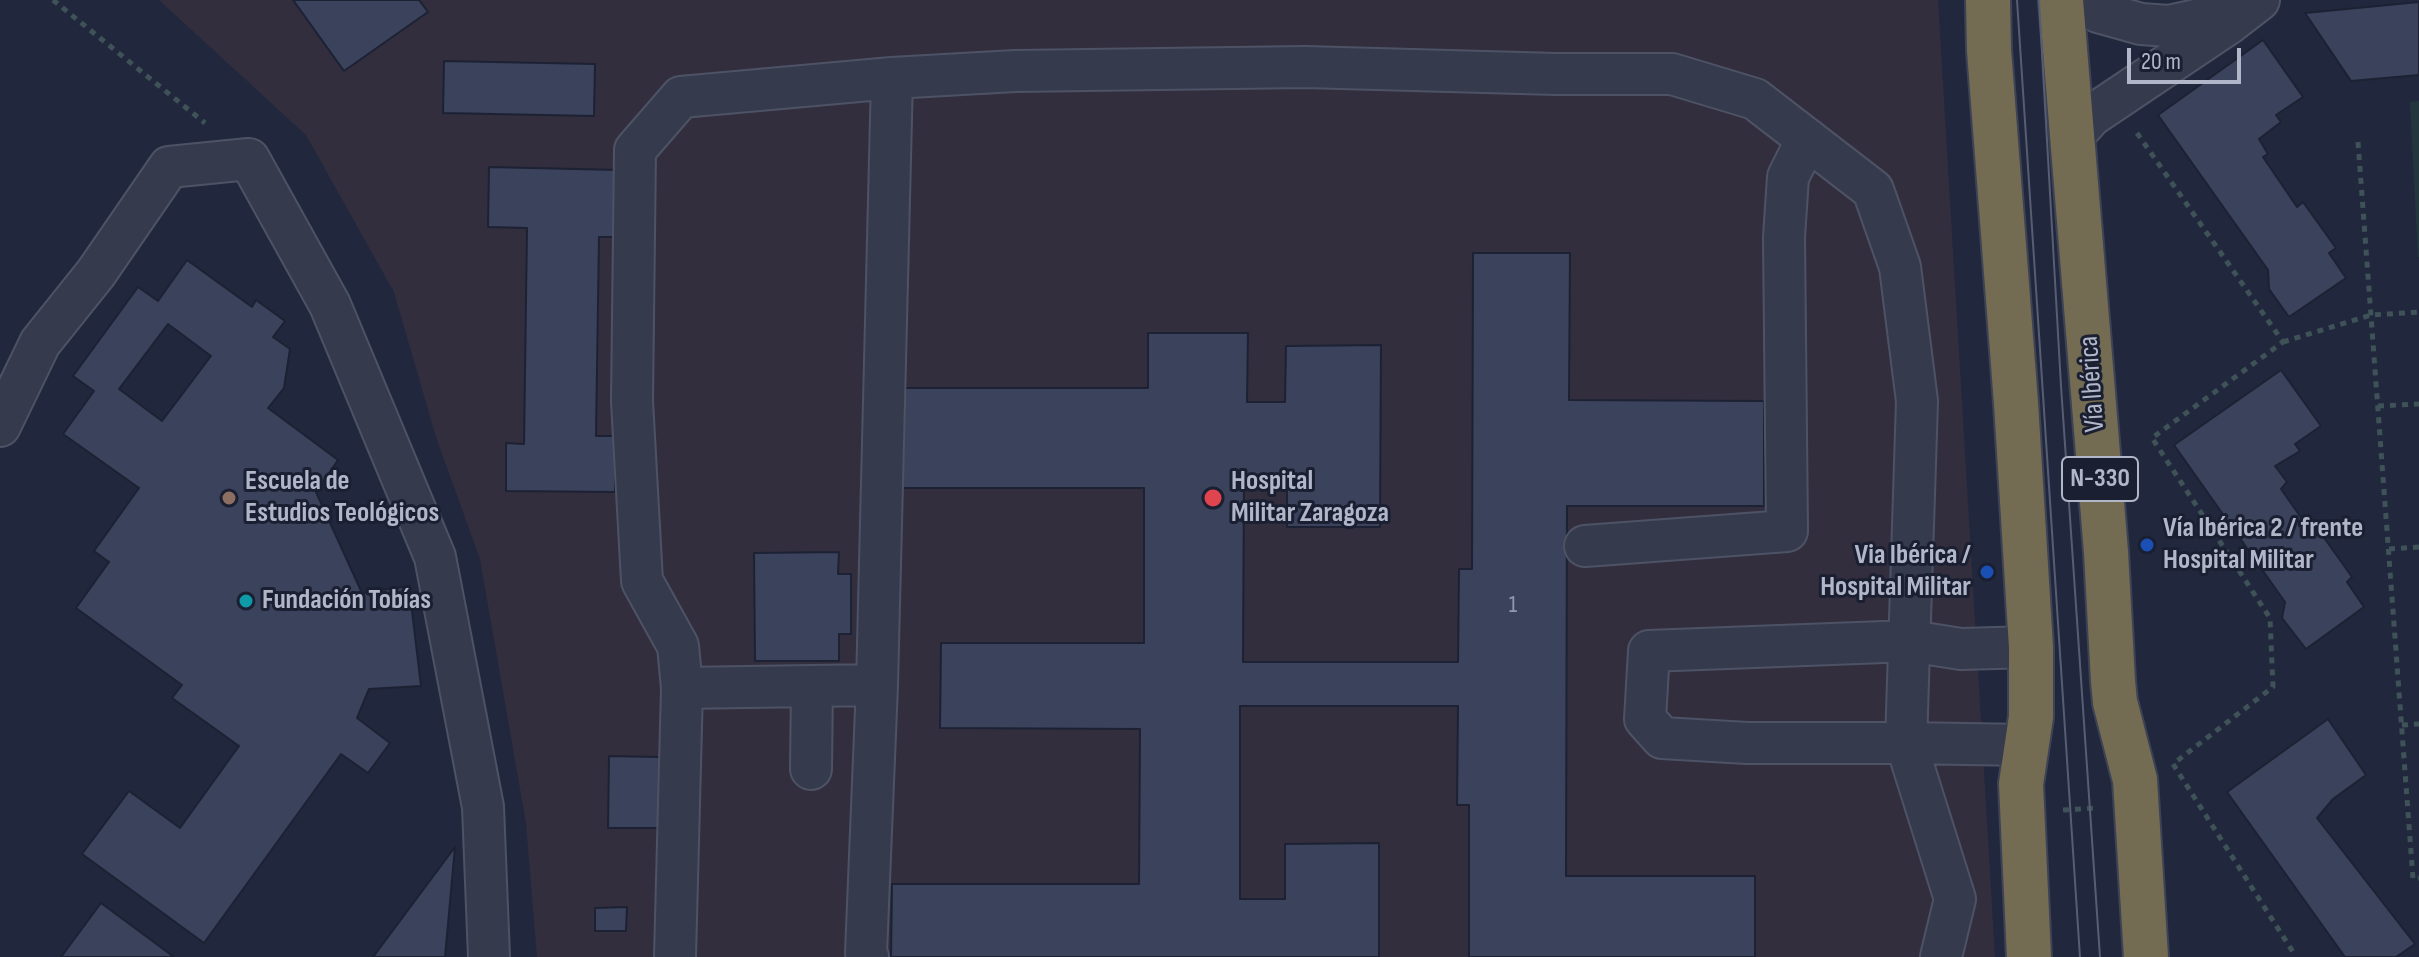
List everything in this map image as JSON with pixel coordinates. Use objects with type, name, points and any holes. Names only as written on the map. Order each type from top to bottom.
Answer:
[{"type":"highway","name":"N-330","points":[[1988,0],[2031,647],[2031,717],[2021,784],[2029,957]]},
{"type":"highway","name":"Vía Ibérica","points":[[2061,0],[2106,552],[2113,681],[2115,702],[2131,761],[2146,957]]},
{"type":"lane","points":[[2084,0],[2098,12],[2121,20],[2169,26],[2258,0]]},
{"type":"lane","points":[[2073,136],[2091,116],[2258,0]]},
{"type":"lane","points":[[675,957],[682,688],[678,646],[642,581],[632,401],[635,150],[681,97],[892,78],[1015,71],[1305,67],[1672,74],[1755,99],[1873,190],[1900,267],[1917,401],[1906,743],[1955,899],[1941,957]]},
{"type":"lane","points":[[866,956],[877,685],[892,78]]},
{"type":"lane","points":[[1585,546],[1787,531],[1784,237],[1788,177],[1807,139]]},
{"type":"lane","points":[[0,426],[40,343],[96,273],[169,167],[249,159],[330,305],[435,557],[483,807],[489,957]]},
{"type":"lane","points":[[2026,745],[1747,743],[1662,738],[1645,719],[1649,651],[1910,641],[1961,649],[2031,647]]},
{"type":"lane","points":[[682,688],[877,685]]},
{"type":"lane","points":[[811,769],[812,686]]},
{"type":"path","points":[[53,0],[249,159]]},
{"type":"path","points":[[2115,100],[2283,342]]},
{"type":"path","points":[[2358,142],[2413,879],[2419,878]]},
{"type":"path","points":[[2142,437],[2152,438],[2283,342],[2371,315],[2419,312]]},
{"type":"path","points":[[2378,406],[2419,404]]},
{"type":"path","points":[[2152,438],[2270,618],[2273,687],[2173,764],[2293,952],[2293,957]]},
{"type":"path","points":[[2389,549],[2419,547]]},
{"type":"path","points":[[2402,725],[2419,724]]},
{"type":"path","points":[[2408,803],[2419,802]]},
{"type":"path","points":[[2023,813],[2136,805]]},
{"type":"shaded area","name":"Hospital Militar Zaragoza","points":[[159,0],[1938,0],[1995,957],[537,957],[526,823],[480,559],[436,437],[394,292],[306,135]]},
{"type":"shaded area","points":[[2419,101],[2419,257],[2418,257],[2410,102]]},
{"type":"building","points":[[293,0],[419,0],[428,12],[344,71]]},
{"type":"building","points":[[2419,2],[2419,75],[2351,81],[2305,13]]},
{"type":"building","points":[[2263,40],[2303,97],[2276,115],[2281,122],[2259,139],[2268,154],[2263,157],[2297,207],[2303,202],[2336,248],[2329,253],[2346,278],[2289,317],[2269,289],[2268,270],[2158,115]]},
{"type":"building","points":[[444,61],[595,64],[594,116],[443,113]]},
{"type":"building","points":[[489,167],[619,170],[617,237],[599,237],[596,436],[616,436],[615,492],[506,491],[506,443],[524,444],[527,228],[488,227]]},
{"type":"building","points":[[1473,253],[1570,253],[1569,400],[1764,401],[1764,506],[1567,506],[1566,876],[1755,876],[1755,957],[1469,957],[1469,805],[1457,805],[1458,706],[1240,706],[1240,899],[1285,899],[1285,844],[1379,843],[1379,957],[891,957],[892,884],[1139,884],[1140,729],[940,728],[941,643],[1144,643],[1144,488],[898,488],[898,388],[1148,388],[1148,333],[1248,333],[1247,402],[1285,402],[1286,346],[1381,345],[1380,527],[1287,527],[1287,481],[1244,481],[1243,662],[1458,662],[1459,569],[1472,569]]},
{"type":"building","name":"Fundación Tobías","points":[[187,260],[252,307],[256,300],[285,321],[273,337],[290,349],[284,388],[268,408],[338,460],[316,492],[362,593],[409,586],[421,686],[369,689],[357,718],[390,743],[368,773],[341,754],[204,943],[82,854],[129,791],[180,828],[239,746],[172,698],[182,685],[76,608],[109,562],[94,551],[139,488],[63,434],[94,391],[73,376],[138,287],[158,301]],"holes":[[[168,324],[211,356],[162,421],[119,389]]]},
{"type":"building","points":[[2281,370],[2321,426],[2295,444],[2300,451],[2275,466],[2287,482],[2281,489],[2314,536],[2320,532],[2352,577],[2347,582],[2364,607],[2306,649],[2282,618],[2285,602],[2174,445]]},
{"type":"building","points":[[839,552],[838,574],[851,574],[851,634],[839,634],[839,661],[755,661],[754,553]]},
{"type":"building","points":[[2328,719],[2366,775],[2333,799],[2317,818],[2415,944],[2396,957],[2345,957],[2227,792]]},
{"type":"building","points":[[609,756],[660,757],[659,828],[608,828]]},
{"type":"building","points":[[455,847],[445,957],[373,957]]},
{"type":"building","points":[[101,903],[174,957],[61,957]]},
{"type":"building","points":[[627,907],[626,931],[595,931],[595,908]]},
{"type":"tram line","points":[[2017,0],[2080,957]]},
{"type":"tram line","points":[[2039,0],[2061,386],[2100,957]]},
{"type":"place","name":"Escuela de Estudios Teológicos","points":[[229,498]]},
{"type":"place","name":"Hospital Militar Zaragoza","points":[[1213,498]]},
{"type":"place","name":"Vía Ibérica 2 / frente Hospital Militar","points":[[2147,545]]},
{"type":"place","name":"Via Ibérica / Hospital Militar","points":[[1987,572]]},
{"type":"place","name":"Fundación Tobías","points":[[246,601]]}]
